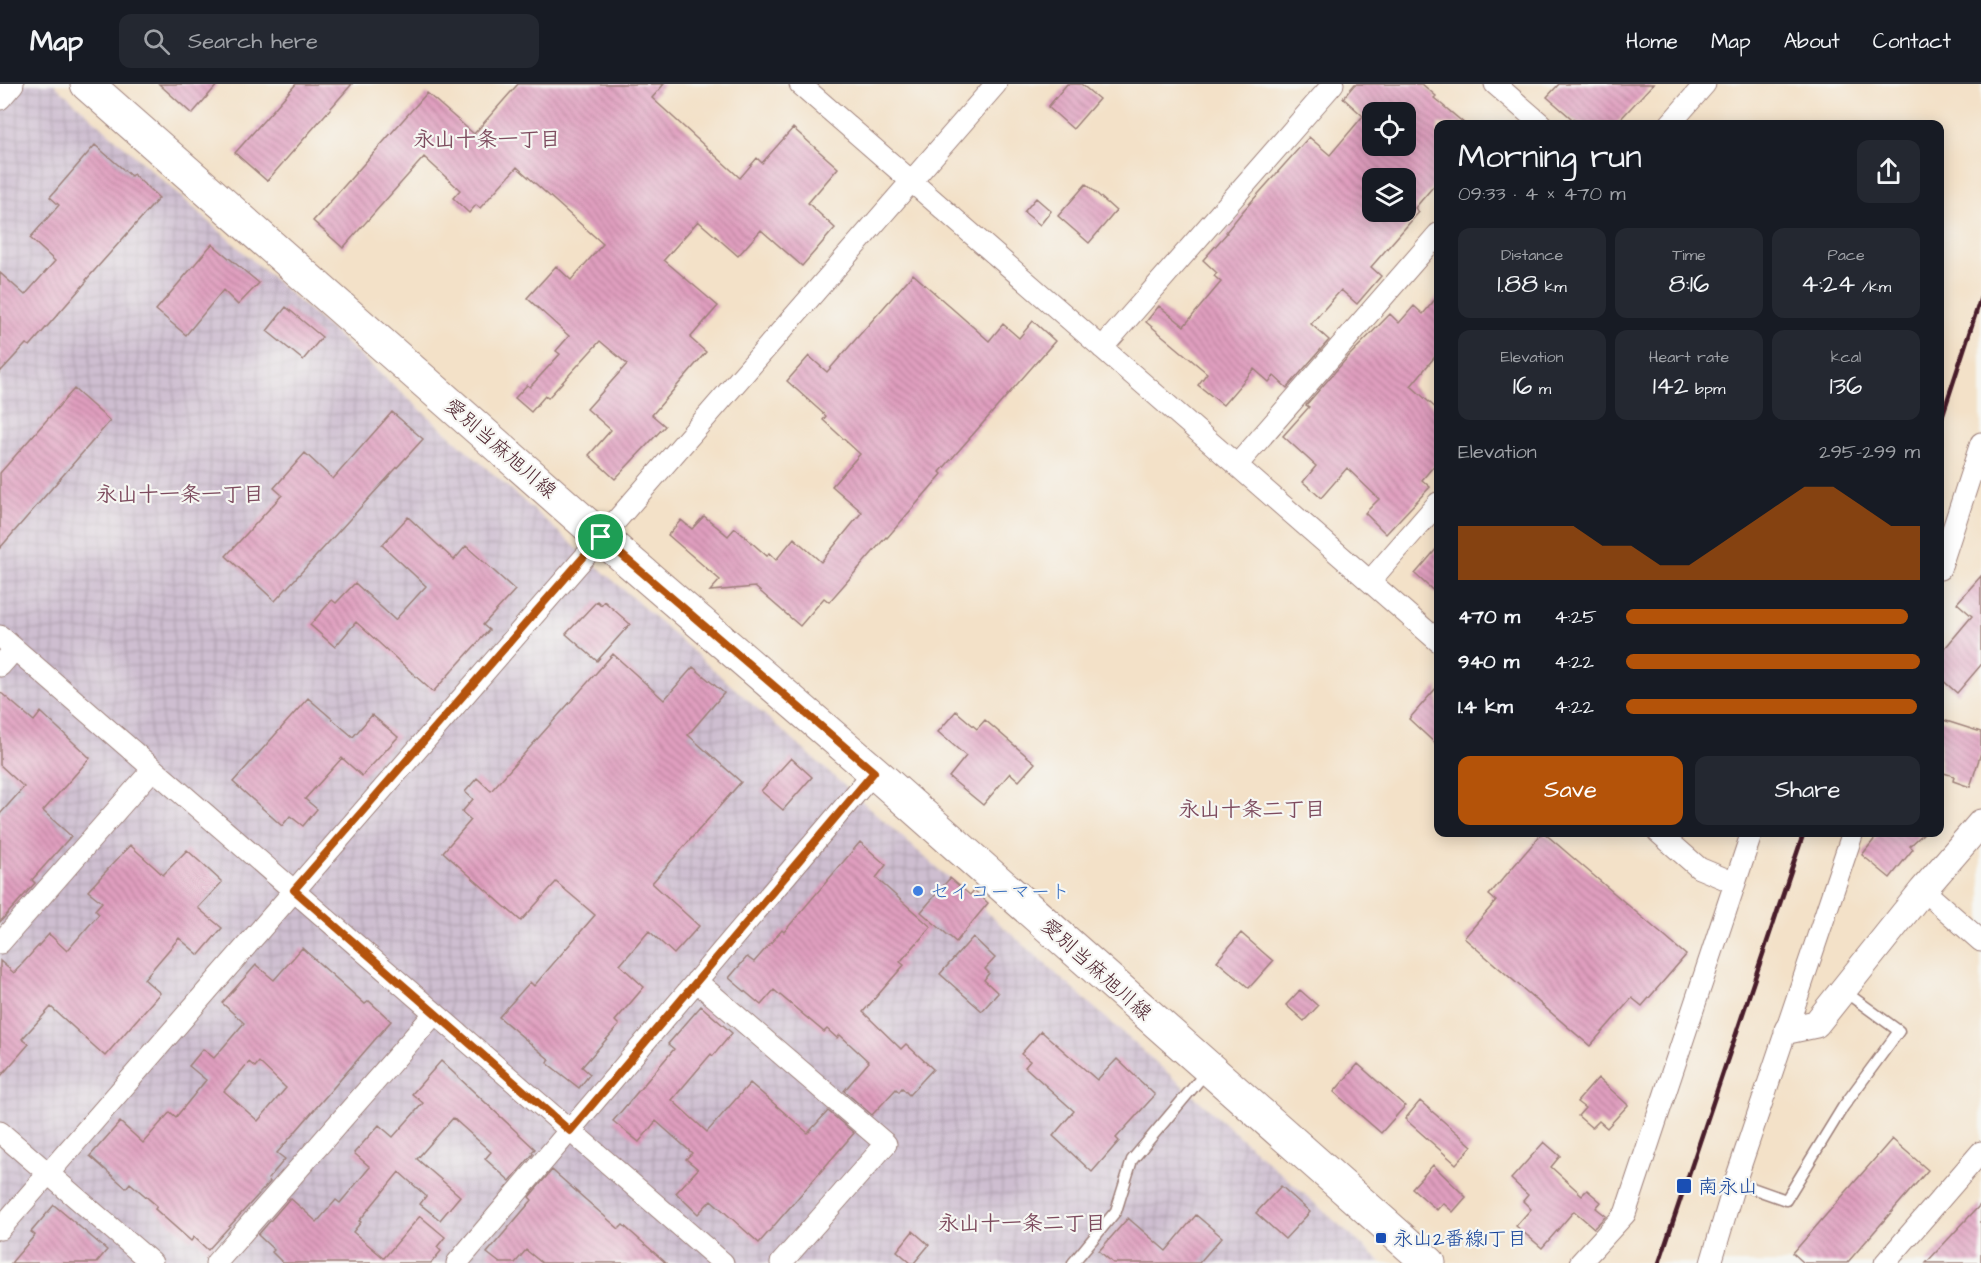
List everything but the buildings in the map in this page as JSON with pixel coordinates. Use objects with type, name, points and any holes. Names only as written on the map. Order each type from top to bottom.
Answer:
[{"type":"main road","name":"愛別当麻旭川線","points":[[87,84],[601,537],[874,772],[1429,1263]]},
{"type":"street","points":[[0,99],[13,84]]},
{"type":"street","points":[[800,84],[1434,637]]},
{"type":"street","points":[[0,1229],[996,84]]},
{"type":"street","points":[[1102,348],[1333,84]]},
{"type":"street","points":[[1674,120],[1705,84]]},
{"type":"street","points":[[1506,88],[1534,120]]},
{"type":"street","points":[[1237,465],[1434,239]]},
{"type":"street","points":[[1944,557],[1981,443]]},
{"type":"street","points":[[1370,581],[1434,508]]},
{"type":"street","points":[[0,666],[7,642],[723,1263]]},
{"type":"street","points":[[0,944],[153,768]]},
{"type":"street","points":[[457,1263],[874,772]]},
{"type":"street","points":[[1788,1030],[1816,1024],[1923,890],[1981,823]]},
{"type":"street","points":[[1664,837],[1699,868],[1735,883]]},
{"type":"street","points":[[1581,1263],[1624,1214],[1750,837]]},
{"type":"street","points":[[1711,1263],[1735,1182],[1788,1030],[1850,837]]},
{"type":"street","points":[[1923,890],[1981,941]]},
{"type":"street","points":[[696,981],[886,1143],[781,1263]]},
{"type":"street","points":[[216,1263],[435,1013]]},
{"type":"street","points":[[0,1132],[152,1263]]},
{"type":"street","points":[[1885,1263],[1981,1152]]},
{"type":"lane","points":[[1735,1182],[1786,1200],[1843,1107],[1899,1031],[1844,991]]},
{"type":"lane","points":[[1073,1263],[1116,1211],[1132,1160],[1209,1068]]},
{"type":"shaded area","points":[[0,84],[54,84],[1382,1263],[0,1263]]},
{"type":"railway","points":[[1944,411],[1981,297]]},
{"type":"railway","points":[[1659,1263],[1802,837]]},
{"type":"place","name":"セイコーマート","points":[[918,891]]},
{"type":"place","name":"南永山","points":[[1684,1186]]},
{"type":"place","name":"永山2番線1丁目","points":[[1381,1238]]},
{"type":"district","name":"永山十条一丁目","points":[[487,139]]},
{"type":"district","name":"永山十一条一丁目","points":[[180,494]]},
{"type":"district","name":"永山十条二丁目","points":[[1252,809]]},
{"type":"district","name":"永山十一条二丁目","points":[[1022,1223]]},
{"type":"route","points":[[601,537],[874,772],[570,1131],[294,890],[601,537]]}]
